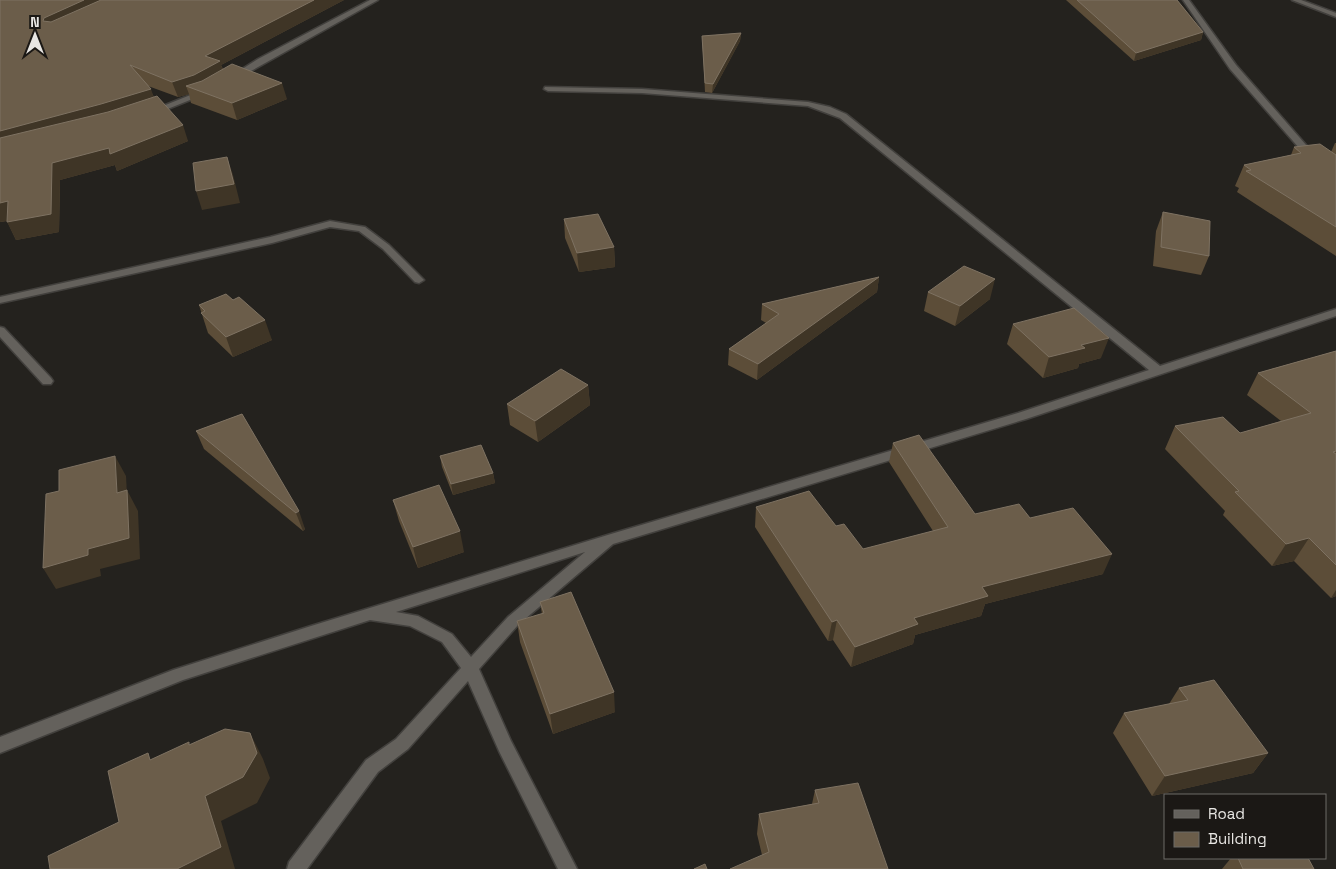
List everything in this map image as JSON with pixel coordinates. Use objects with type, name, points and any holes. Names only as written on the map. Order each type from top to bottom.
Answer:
[{"type":"street","points":[[226,82],[375,0]]},
{"type":"street","points":[[1186,0],[1233,66],[1317,163],[1336,178]]},
{"type":"street","points":[[1295,0],[1336,16]]},
{"type":"street","points":[[548,89],[642,91],[808,104],[843,116],[1158,371]]},
{"type":"street","points":[[144,114],[210,90]]},
{"type":"street","points":[[0,300],[272,240],[330,224],[362,229],[386,247],[420,280]]},
{"type":"street","points":[[0,745],[180,675],[368,614],[1022,416],[1336,312]]},
{"type":"street","points":[[0,330],[47,381]]},
{"type":"street","points":[[296,869],[372,766],[402,744],[513,621],[611,539]]},
{"type":"street","points":[[368,614],[413,620],[447,638],[471,669],[505,746],[568,869]]},
{"type":"building","points":[[0,0],[84,0],[44,18],[43,21],[51,22],[101,0],[314,0],[205,56],[220,61],[194,75],[172,82],[130,65],[151,89],[0,131]]},
{"type":"building","points":[[1077,0],[1177,0],[1203,32],[1136,53]]},
{"type":"building","points":[[741,33],[713,84],[705,83],[702,36]]},
{"type":"building","points":[[232,64],[282,83],[232,103],[186,86],[202,81]]},
{"type":"building","points":[[157,96],[183,125],[110,154],[109,148],[52,163],[51,214],[7,222],[8,201],[0,203],[0,138],[108,112]]},
{"type":"building","points":[[1320,144],[1336,155],[1336,227],[1246,171],[1251,170],[1244,165],[1301,153],[1294,147]]},
{"type":"building","points":[[227,157],[234,184],[196,191],[193,163]]},
{"type":"building","points":[[1163,212],[1210,221],[1209,256],[1161,247]]},
{"type":"building","points":[[598,214],[614,247],[577,253],[564,219]]},
{"type":"building","points":[[964,266],[995,279],[960,306],[928,292]]},
{"type":"building","points":[[879,277],[758,364],[729,349],[779,314],[762,304]]},
{"type":"building","points":[[226,294],[233,300],[239,297],[265,320],[226,337],[201,313],[205,311],[199,305]]},
{"type":"building","points":[[1074,308],[1109,338],[1081,345],[1085,348],[1049,357],[1013,324]]},
{"type":"building","points":[[1336,351],[1336,451],[1333,452],[1336,454],[1336,565],[1309,538],[1286,544],[1235,492],[1239,491],[1175,426],[1223,417],[1240,433],[1311,413],[1258,373]]},
{"type":"building","points":[[561,369],[588,385],[535,421],[507,404]]},
{"type":"building","points":[[242,414],[299,511],[296,513],[196,431]]},
{"type":"building","points":[[919,435],[975,514],[1019,504],[1030,518],[1073,508],[1112,554],[982,587],[988,596],[914,618],[918,624],[855,647],[837,620],[832,622],[756,507],[809,491],[836,526],[844,524],[863,549],[948,527],[893,443]]},
{"type":"building","points":[[481,445],[493,473],[451,484],[440,456]]},
{"type":"building","points":[[115,456],[117,493],[127,490],[129,538],[88,549],[88,555],[43,568],[46,494],[59,491],[59,470]]},
{"type":"building","points":[[439,485],[460,531],[413,547],[393,500]]},
{"type":"building","points":[[571,592],[614,692],[550,714],[517,621],[544,613],[540,602]]},
{"type":"building","points":[[1214,680],[1268,753],[1165,776],[1124,713],[1188,700],[1179,688]]},
{"type":"building","points":[[225,729],[250,733],[257,753],[243,777],[205,796],[221,847],[177,869],[50,869],[48,856],[119,822],[108,771],[148,753],[150,760],[189,742],[189,745]]},
{"type":"building","points":[[858,783],[888,869],[730,869],[769,852],[759,814],[819,803],[815,790]]},
{"type":"building","points":[[1238,859],[1309,859],[1314,869],[1243,869]]},
{"type":"building","points":[[705,864],[707,869],[694,869]]}]
